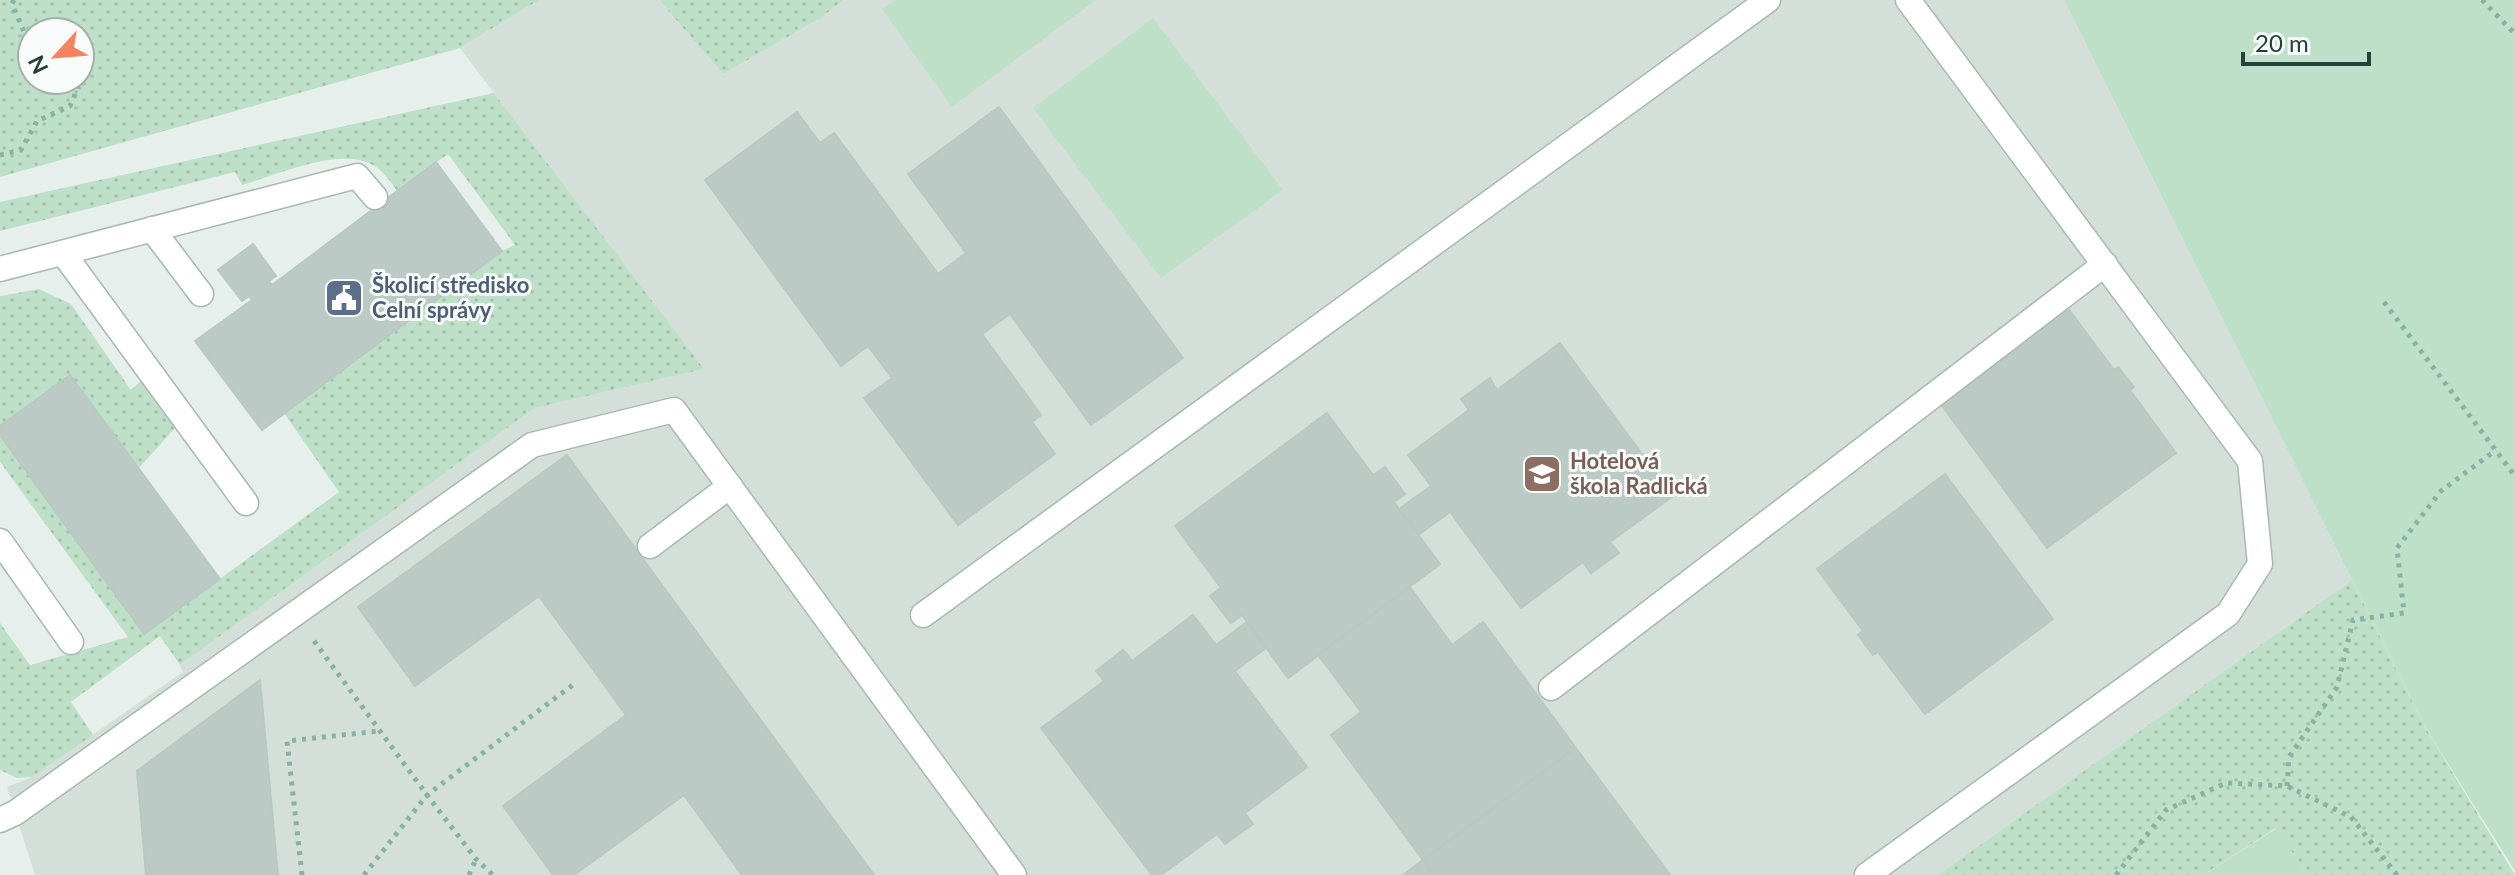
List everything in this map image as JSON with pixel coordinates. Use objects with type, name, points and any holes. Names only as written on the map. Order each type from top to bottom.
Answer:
[{"type":"lane","points":[[923,615],[1768,0]]},
{"type":"lane","points":[[1867,875],[2228,614],[2260,564],[2250,461],[1908,0]]},
{"type":"lane","points":[[0,269],[357,176],[375,197]]},
{"type":"lane","points":[[152,229],[201,294]]},
{"type":"lane","points":[[63,253],[246,503]]},
{"type":"lane","points":[[1551,688],[2105,264]]},
{"type":"lane","points":[[0,820],[15,813],[235,659],[532,445],[674,410],[1014,875]]},
{"type":"lane","points":[[650,546],[730,486]]},
{"type":"lane","points":[[0,541],[71,642]]},
{"type":"path","points":[[2482,0],[2515,34]]},
{"type":"path","points":[[0,155],[21,150],[37,121],[70,106],[74,96]]},
{"type":"path","points":[[2384,302],[2515,476]]},
{"type":"path","points":[[2287,786],[2289,757],[2337,687],[2353,620],[2404,613],[2397,548],[2441,491],[2496,450]]},
{"type":"path","points":[[309,634],[427,795],[476,859],[493,875]]},
{"type":"path","points":[[364,875],[427,795],[574,684]]},
{"type":"path","points":[[302,875],[287,741],[380,731]]},
{"type":"path","points":[[2116,875],[2166,810],[2226,783],[2287,786],[2351,817],[2397,875]]},
{"type":"path","points":[[469,875],[476,859]]},
{"type":"shaded area","name":"Hotelová škola Radlická","points":[[539,0],[659,0],[723,74],[819,19],[844,0],[2064,0],[2352,580],[1938,875],[35,875],[7,787],[32,777],[183,672],[180,665],[535,408],[703,369],[460,48]]},
{"type":"green space","points":[[0,0],[539,0],[460,48],[0,177]]},
{"type":"green space","points":[[659,0],[844,0],[819,19],[723,74]]},
{"type":"green space","points":[[895,0],[1096,0],[952,107],[882,9]]},
{"type":"green space","points":[[2064,0],[2515,0],[2515,871],[2425,727]]},
{"type":"green space","points":[[1153,18],[1283,190],[1161,278],[1033,108]]},
{"type":"green space","points":[[494,93],[704,369],[535,408],[180,665],[160,636],[71,702],[93,735],[32,777],[17,778],[0,770],[0,623],[30,665],[128,637],[0,462],[0,435],[144,634],[339,492],[284,413],[502,251],[515,245],[448,154],[397,191],[375,166],[342,159],[307,164],[242,185],[235,172],[0,231],[0,202]]},
{"type":"green space","points":[[39,289],[71,304],[131,390],[142,380],[175,428],[139,468],[70,375],[0,426],[0,296]]},
{"type":"green space","points":[[2352,580],[2425,727],[2515,875],[2307,875],[2276,828],[2203,875],[1938,875]]},
{"type":"green space","points":[[2277,828],[2307,875],[2203,875]]},
{"type":"building","points":[[999,107],[1183,358],[1091,425],[1010,314],[982,334],[1041,415],[1032,422],[1055,454],[958,525],[864,398],[892,378],[868,346],[841,366],[705,180],[797,112],[820,143],[834,133],[938,274],[966,253],[908,174]]},
{"type":"building","name":"Školicí středisko Celní správy","points":[[436,162],[502,251],[262,430],[195,341],[252,300],[249,296],[242,301],[218,270],[253,244],[276,276],[269,281],[272,285]]},
{"type":"building","points":[[2067,307],[2114,370],[2118,367],[2134,387],[2130,390],[2176,453],[2047,548],[1940,403]]},
{"type":"building","points":[[1560,343],[1673,496],[1610,542],[1619,553],[1591,573],[1583,562],[1521,608],[1450,512],[1418,535],[1399,509],[1431,486],[1408,455],[1469,410],[1461,399],[1490,378],[1497,390]]},
{"type":"building","points":[[70,375],[220,579],[144,634],[0,435],[0,426]]},
{"type":"building","points":[[1327,413],[1373,475],[1385,467],[1405,494],[1394,502],[1440,564],[1288,678],[1242,615],[1231,623],[1210,596],[1221,588],[1175,526]]},
{"type":"building","points":[[567,455],[874,875],[742,875],[684,795],[574,875],[553,875],[503,806],[626,715],[539,596],[415,686],[358,607]]},
{"type":"building","points":[[1945,474],[2053,619],[1925,714],[1878,652],[1873,655],[1858,635],[1863,631],[1817,569]]},
{"type":"building","points":[[1410,587],[1452,645],[1483,622],[1576,748],[1423,860],[1331,735],[1361,712],[1318,655]]},
{"type":"building","points":[[1193,615],[1216,645],[1247,622],[1266,648],[1235,671],[1307,767],[1245,813],[1253,824],[1225,844],[1217,834],[1161,875],[1152,875],[1041,728],[1104,681],[1096,671],[1123,650],[1132,661]]},
{"type":"building","points":[[260,680],[278,875],[146,875],[137,771]]},
{"type":"building","points":[[1576,748],[1670,875],[1434,875],[1423,860]]},
{"type":"building","points":[[1423,860],[1434,875],[1403,875]]},
{"type":"place","name":"Školicí středisko Celní správy","points":[[344,298]]},
{"type":"place","name":"Hotelová škola Radlická","points":[[1542,474]]}]
